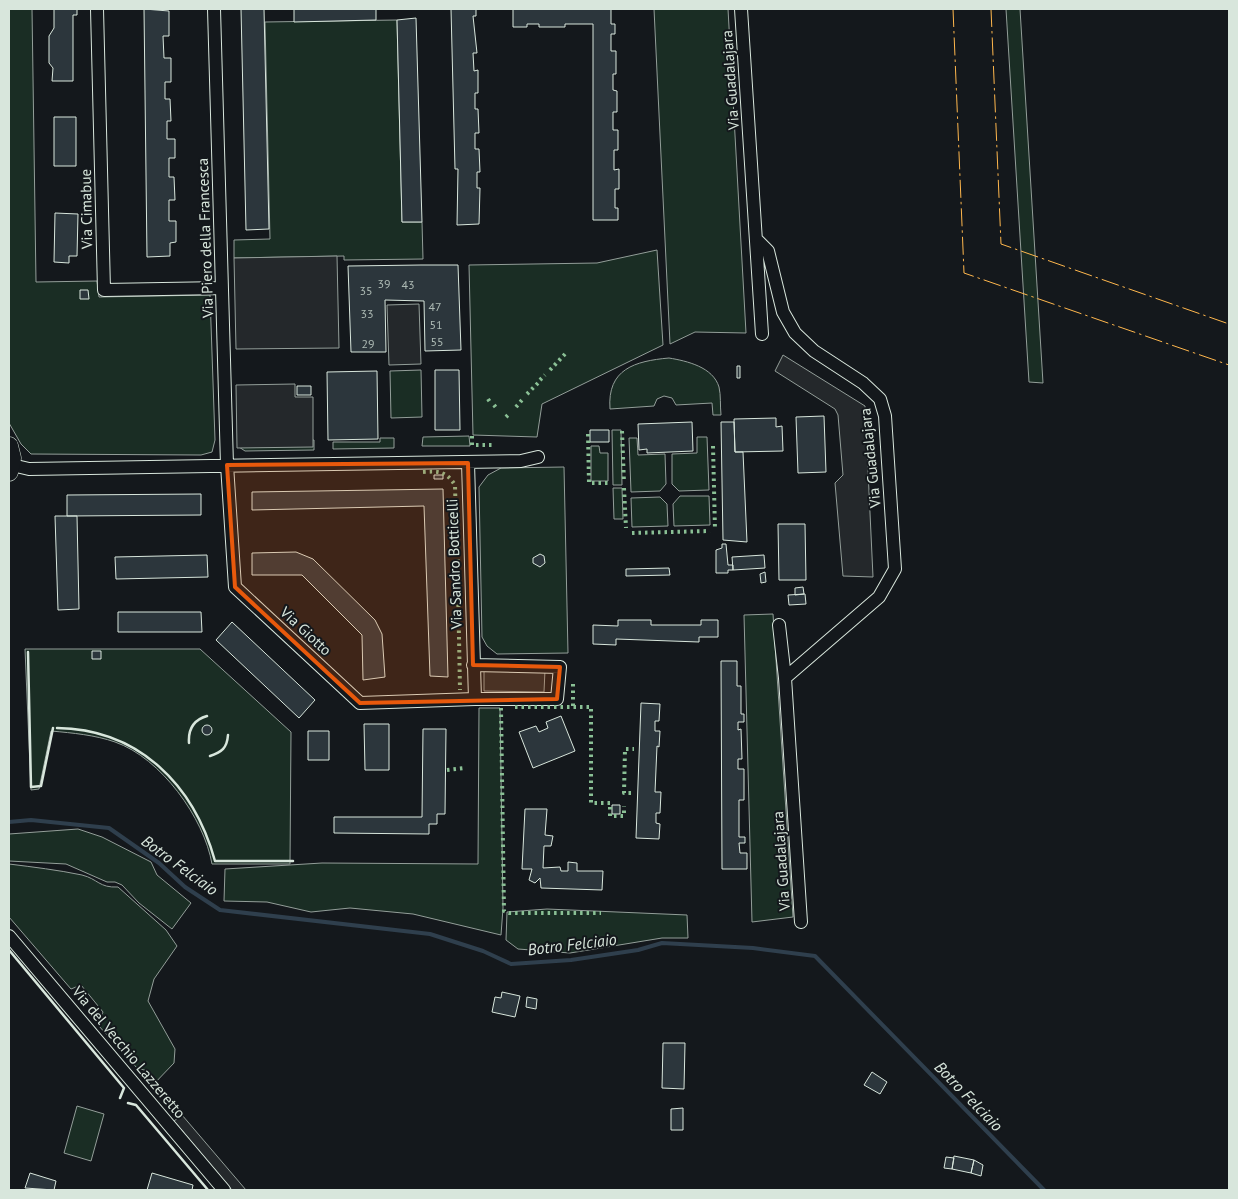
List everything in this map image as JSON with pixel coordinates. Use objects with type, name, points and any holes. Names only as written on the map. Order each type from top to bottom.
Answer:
[{"type":"street","name":"Via Cimabue","points":[[97,9],[104,290],[222,288]]},
{"type":"street","name":"Via Piero della Francesca","points":[[214,9],[227,465]]},
{"type":"street","name":"Via Guadalajara","points":[[742,9],[762,334]]},
{"type":"street","name":"Via Guadalajara","points":[[756,239],[768,250],[783,312],[795,333],[814,351],[863,383],[880,399],[885,416],[893,511],[895,569],[889,582],[879,597],[785,678]]},
{"type":"street","points":[[9,446],[10,468],[29,469],[468,463],[521,461],[538,458]]},
{"type":"street","name":"Via Sandro Botticelli","points":[[468,463],[475,699]]},
{"type":"street","name":"Via Giotto","points":[[227,465],[235,587],[360,703],[475,699]]},
{"type":"street","name":"Via Guadalajara","points":[[779,625],[785,678],[801,922]]},
{"type":"street","points":[[474,665],[560,667],[557,699],[475,699]]},
{"type":"street","name":"Via del Vecchio Lazzeretto","points":[[9,936],[224,1190]]},
{"type":"highlighted area","points":[[468,463],[473,665],[560,667],[557,699],[360,703],[235,587],[227,465]]},
{"type":"green space","points":[[9,9],[32,9],[36,282],[97,281],[99,297],[210,295],[215,440],[212,452],[201,455],[31,454],[21,444],[9,423]]},
{"type":"green space","points":[[654,9],[728,9],[746,333],[695,332],[670,344]]},
{"type":"green space","points":[[1006,9],[1020,9],[1043,383],[1029,382]]},
{"type":"green space","points":[[397,20],[402,222],[422,222],[423,259],[344,260],[344,256],[234,258],[234,240],[270,239],[265,22]]},
{"type":"green space","points":[[657,250],[663,345],[542,404],[537,437],[473,435],[469,265],[597,263]]},
{"type":"green space","points":[[669,358],[691,363],[711,374],[719,387],[721,415],[713,415],[712,403],[676,405],[672,398],[664,396],[657,399],[654,406],[610,409],[610,395],[618,376],[635,365]]},
{"type":"green space","points":[[421,370],[422,417],[391,418],[390,371]]},
{"type":"green space","points":[[612,430],[621,430],[622,485],[613,485]]},
{"type":"green space","points":[[469,436],[470,446],[422,446],[423,437]]},
{"type":"green space","points":[[697,437],[707,437],[709,490],[679,491],[672,484],[672,454],[697,453]]},
{"type":"green space","points":[[380,438],[394,438],[394,448],[333,449],[333,442],[380,442]]},
{"type":"green space","points":[[629,438],[637,438],[638,455],[665,454],[666,484],[660,491],[631,492]]},
{"type":"green space","points":[[314,440],[314,450],[245,451],[239,447],[238,442]]},
{"type":"green space","points":[[591,446],[599,446],[600,453],[608,453],[608,481],[591,481]]},
{"type":"green space","points":[[564,467],[568,653],[497,654],[487,646],[482,637],[479,487],[488,475],[501,468]]},
{"type":"green space","points":[[613,488],[622,488],[623,519],[614,519]]},
{"type":"green space","points":[[680,496],[709,496],[710,525],[674,526],[673,504]]},
{"type":"green space","points":[[660,497],[667,504],[668,526],[632,527],[631,498]]},
{"type":"green space","points":[[773,614],[793,917],[752,922],[744,615]]},
{"type":"green space","points":[[25,649],[200,649],[291,732],[290,864],[212,864],[200,828],[178,792],[148,761],[132,750],[115,742],[84,735],[51,731],[39,789],[31,790]]},
{"type":"green space","points":[[479,708],[500,708],[503,908],[501,935],[413,914],[350,908],[311,912],[267,902],[224,901],[225,869],[322,863],[478,864]]},
{"type":"green space","points":[[78,829],[102,837],[151,862],[157,875],[191,903],[172,929],[139,903],[122,885],[115,882],[107,882],[66,864],[9,861],[9,834]]},
{"type":"green space","points":[[9,864],[82,875],[102,885],[118,887],[166,930],[177,946],[154,979],[148,1001],[175,1049],[174,1063],[151,1087],[146,1081],[148,1071],[137,1068],[98,1025],[103,1012],[81,985],[71,989],[9,917]]},
{"type":"green space","points":[[547,909],[687,915],[688,938],[662,938],[570,953],[518,949],[506,940],[507,912]]},
{"type":"green space","points":[[77,1106],[104,1114],[91,1161],[64,1153]]},
{"type":"shaded area","points":[[337,256],[339,348],[236,349],[234,258]]},
{"type":"shaded area","points":[[419,304],[421,364],[389,365],[387,305]]},
{"type":"shaded area","points":[[783,355],[865,406],[873,577],[843,576],[835,483],[843,475],[838,415],[835,409],[775,371]]},
{"type":"shaded area","points":[[295,384],[295,397],[313,397],[313,447],[237,448],[236,385]]},
{"type":"shaded area","points":[[484,669],[545,670],[544,692],[484,691]]},
{"type":"shaded area","points":[[182,1115],[246,1190],[232,1190],[174,1121]]},
{"type":"building","points":[[54,9],[77,9],[77,15],[73,15],[73,81],[52,81],[53,68],[49,63],[49,36],[54,28]]},
{"type":"building","points":[[144,9],[169,11],[169,36],[163,36],[164,58],[171,58],[171,82],[165,82],[165,99],[170,99],[171,121],[167,121],[167,139],[175,139],[175,158],[169,158],[169,177],[174,177],[175,200],[169,200],[169,221],[176,221],[176,242],[170,243],[170,256],[147,257]]},
{"type":"building","points":[[241,9],[264,9],[269,229],[246,230]]},
{"type":"building","points":[[294,9],[376,9],[376,20],[294,22]]},
{"type":"building","points":[[451,9],[476,9],[476,16],[473,16],[477,53],[473,53],[474,71],[478,70],[478,93],[475,93],[475,109],[478,109],[479,133],[475,133],[475,149],[479,149],[480,172],[477,172],[477,188],[480,188],[479,224],[457,225],[458,169],[455,169]]},
{"type":"building","points":[[513,9],[611,9],[611,24],[615,24],[615,34],[611,34],[611,51],[616,51],[616,74],[613,74],[613,90],[617,91],[617,112],[613,112],[613,130],[618,130],[618,150],[614,150],[614,170],[619,169],[619,189],[615,189],[615,208],[618,208],[618,220],[593,220],[593,24],[565,24],[565,27],[539,27],[539,24],[527,24],[527,27],[513,27]]},
{"type":"building","points":[[416,18],[422,222],[402,222],[397,20]]},
{"type":"building","points":[[54,117],[76,117],[76,166],[54,166]]},
{"type":"building","points":[[55,213],[78,214],[77,256],[69,256],[69,263],[54,262]]},
{"type":"building","points":[[458,265],[461,350],[425,351],[424,301],[385,300],[386,352],[351,352],[348,266]]},
{"type":"building","points":[[80,290],[88,290],[89,299],[80,299]]},
{"type":"building","points":[[737,366],[740,366],[740,378],[737,378]]},
{"type":"building","points":[[435,370],[459,370],[460,430],[435,430]]},
{"type":"building","points":[[377,371],[378,439],[328,440],[327,372]]},
{"type":"building","points":[[297,386],[311,386],[311,395],[297,395]]},
{"type":"building","points":[[824,416],[826,472],[798,473],[796,417]]},
{"type":"building","points":[[776,418],[776,427],[782,426],[783,451],[735,452],[734,419]]},
{"type":"building","points":[[692,422],[693,451],[647,453],[647,449],[639,450],[638,424]]},
{"type":"building","points":[[721,422],[734,422],[735,452],[743,452],[747,542],[723,540]]},
{"type":"building","points":[[590,430],[609,430],[609,442],[590,442]]},
{"type":"building","points":[[434,475],[443,475],[443,479],[434,479]]},
{"type":"building","points":[[443,489],[448,677],[430,676],[424,506],[252,510],[252,492]]},
{"type":"building","points":[[201,494],[201,515],[67,516],[67,495]]},
{"type":"building","points":[[55,516],[77,516],[79,609],[58,610]]},
{"type":"building","points":[[778,524],[805,524],[806,580],[779,580]]},
{"type":"building","points":[[722,544],[726,544],[728,565],[733,565],[733,570],[728,570],[728,573],[716,573],[716,550],[722,548]]},
{"type":"building","points":[[296,552],[313,559],[375,620],[382,634],[385,677],[363,680],[362,635],[302,575],[252,575],[252,553]]},
{"type":"building","points":[[540,554],[544,556],[545,563],[540,567],[533,563],[533,558]]},
{"type":"building","points":[[207,555],[208,577],[116,579],[115,557]]},
{"type":"building","points":[[764,555],[765,568],[733,570],[732,557]]},
{"type":"building","points":[[669,568],[670,575],[626,576],[626,569]]},
{"type":"building","points":[[765,572],[766,582],[761,583],[760,574]]},
{"type":"building","points":[[803,587],[804,594],[795,595],[795,588]]},
{"type":"building","points":[[805,594],[806,604],[789,605],[788,595]]},
{"type":"building","points":[[118,612],[201,612],[202,632],[118,632]]},
{"type":"building","points":[[618,620],[651,620],[651,625],[701,625],[701,620],[718,620],[718,637],[699,637],[699,642],[616,639],[616,645],[593,644],[593,625],[618,626]]},
{"type":"building","points":[[232,622],[315,700],[299,718],[216,640]]},
{"type":"building","points":[[92,651],[101,651],[101,659],[92,659]]},
{"type":"building","points":[[721,661],[737,661],[737,686],[741,686],[741,714],[744,714],[744,722],[738,722],[738,730],[741,729],[742,759],[738,759],[738,769],[744,769],[744,800],[739,800],[739,837],[745,837],[745,843],[739,843],[740,853],[747,853],[747,869],[722,869]]},
{"type":"building","points":[[641,703],[660,704],[659,721],[655,721],[655,731],[660,731],[659,747],[657,746],[655,792],[661,792],[660,813],[656,813],[656,823],[660,824],[659,839],[636,838]]},
{"type":"building","points":[[561,716],[575,751],[533,768],[519,732],[536,726],[539,732],[548,728],[546,722]]},
{"type":"building","points":[[364,724],[389,724],[389,770],[365,770]]},
{"type":"building","points":[[205,725],[209,725],[212,730],[211,734],[205,735],[202,732],[202,728]]},
{"type":"building","points":[[423,729],[446,729],[445,814],[437,814],[437,824],[429,824],[429,834],[334,833],[334,817],[422,817]]},
{"type":"building","points":[[308,731],[329,731],[329,760],[308,760]]},
{"type":"building","points":[[612,805],[620,805],[620,814],[612,814]]},
{"type":"building","points":[[525,809],[547,809],[545,835],[553,836],[551,846],[544,846],[543,868],[560,867],[561,871],[568,871],[568,862],[577,863],[577,871],[603,871],[602,890],[541,888],[540,878],[535,883],[529,880],[532,869],[522,869]]},
{"type":"building","points":[[502,992],[520,996],[515,1017],[492,1012],[495,997],[501,998]]},
{"type":"building","points":[[527,997],[537,999],[536,1009],[526,1007]]},
{"type":"building","points":[[663,1043],[685,1043],[684,1089],[662,1088]]},
{"type":"building","points":[[872,1072],[887,1082],[880,1094],[864,1085]]},
{"type":"building","points":[[683,1108],[683,1130],[671,1130],[671,1109]]},
{"type":"building","points":[[954,1156],[974,1160],[971,1173],[952,1169]]},
{"type":"building","points":[[946,1157],[954,1158],[952,1169],[944,1168]]},
{"type":"building","points":[[974,1160],[983,1165],[981,1176],[971,1173]]},
{"type":"building","points":[[30,1173],[56,1181],[54,1190],[25,1188]]},
{"type":"building","points":[[152,1173],[193,1185],[192,1190],[147,1190]]},
{"type":"waterway","name":"Botro Felciaio","points":[[9,822],[31,820],[109,828],[159,863],[185,887],[220,910],[430,934],[483,951],[511,964],[571,960],[638,950],[662,943],[753,948],[815,956],[1044,1190]]},
{"type":"hedge","points":[[550,370],[565,354]]},
{"type":"hedge","points":[[540,380],[545,375]]},
{"type":"hedge","points":[[527,394],[538,383]]},
{"type":"hedge","points":[[516,407],[522,400]]},
{"type":"hedge","points":[[494,405],[497,409]]},
{"type":"hedge","points":[[506,417],[509,414]]},
{"type":"hedge","points":[[622,431],[624,483]]},
{"type":"hedge","points":[[588,434],[589,483],[609,483]]},
{"type":"hedge","points":[[472,436],[472,445],[494,445]]},
{"type":"hedge","points":[[713,446],[715,530]]},
{"type":"hedge","points":[[423,472],[445,474],[455,485],[456,523]]},
{"type":"hedge","points":[[624,488],[626,528]]},
{"type":"hedge","points":[[632,533],[710,531]]},
{"type":"hedge","points":[[457,533],[460,690]]},
{"type":"hedge","points":[[573,684],[573,707]]},
{"type":"hedge","points":[[515,707],[591,707],[591,803],[610,803],[610,816],[624,816],[624,806]]},
{"type":"hedge","points":[[501,708],[504,911],[509,913],[601,913]]},
{"type":"hedge","points":[[631,793],[624,793],[625,749],[634,749]]},
{"type":"hedge","points":[[447,770],[464,768]]},
{"type":"wall","points":[[28,652],[31,787],[41,786],[53,728]]},
{"type":"wall","points":[[189,743],[189,733],[192,726],[198,720],[207,716]]},
{"type":"wall","points":[[57,728],[86,731],[113,739],[137,750],[159,766],[193,808],[206,834],[215,861],[293,861]]},
{"type":"wall","points":[[210,756],[223,749],[228,735]]},
{"type":"wall","points":[[9,950],[124,1088],[120,1098]]},
{"type":"wall","points":[[128,1103],[136,1105],[208,1190]]},
{"type":"power","points":[[953,9],[964,273],[1229,365]]},
{"type":"power","points":[[991,9],[1001,244],[1229,324]]}]
